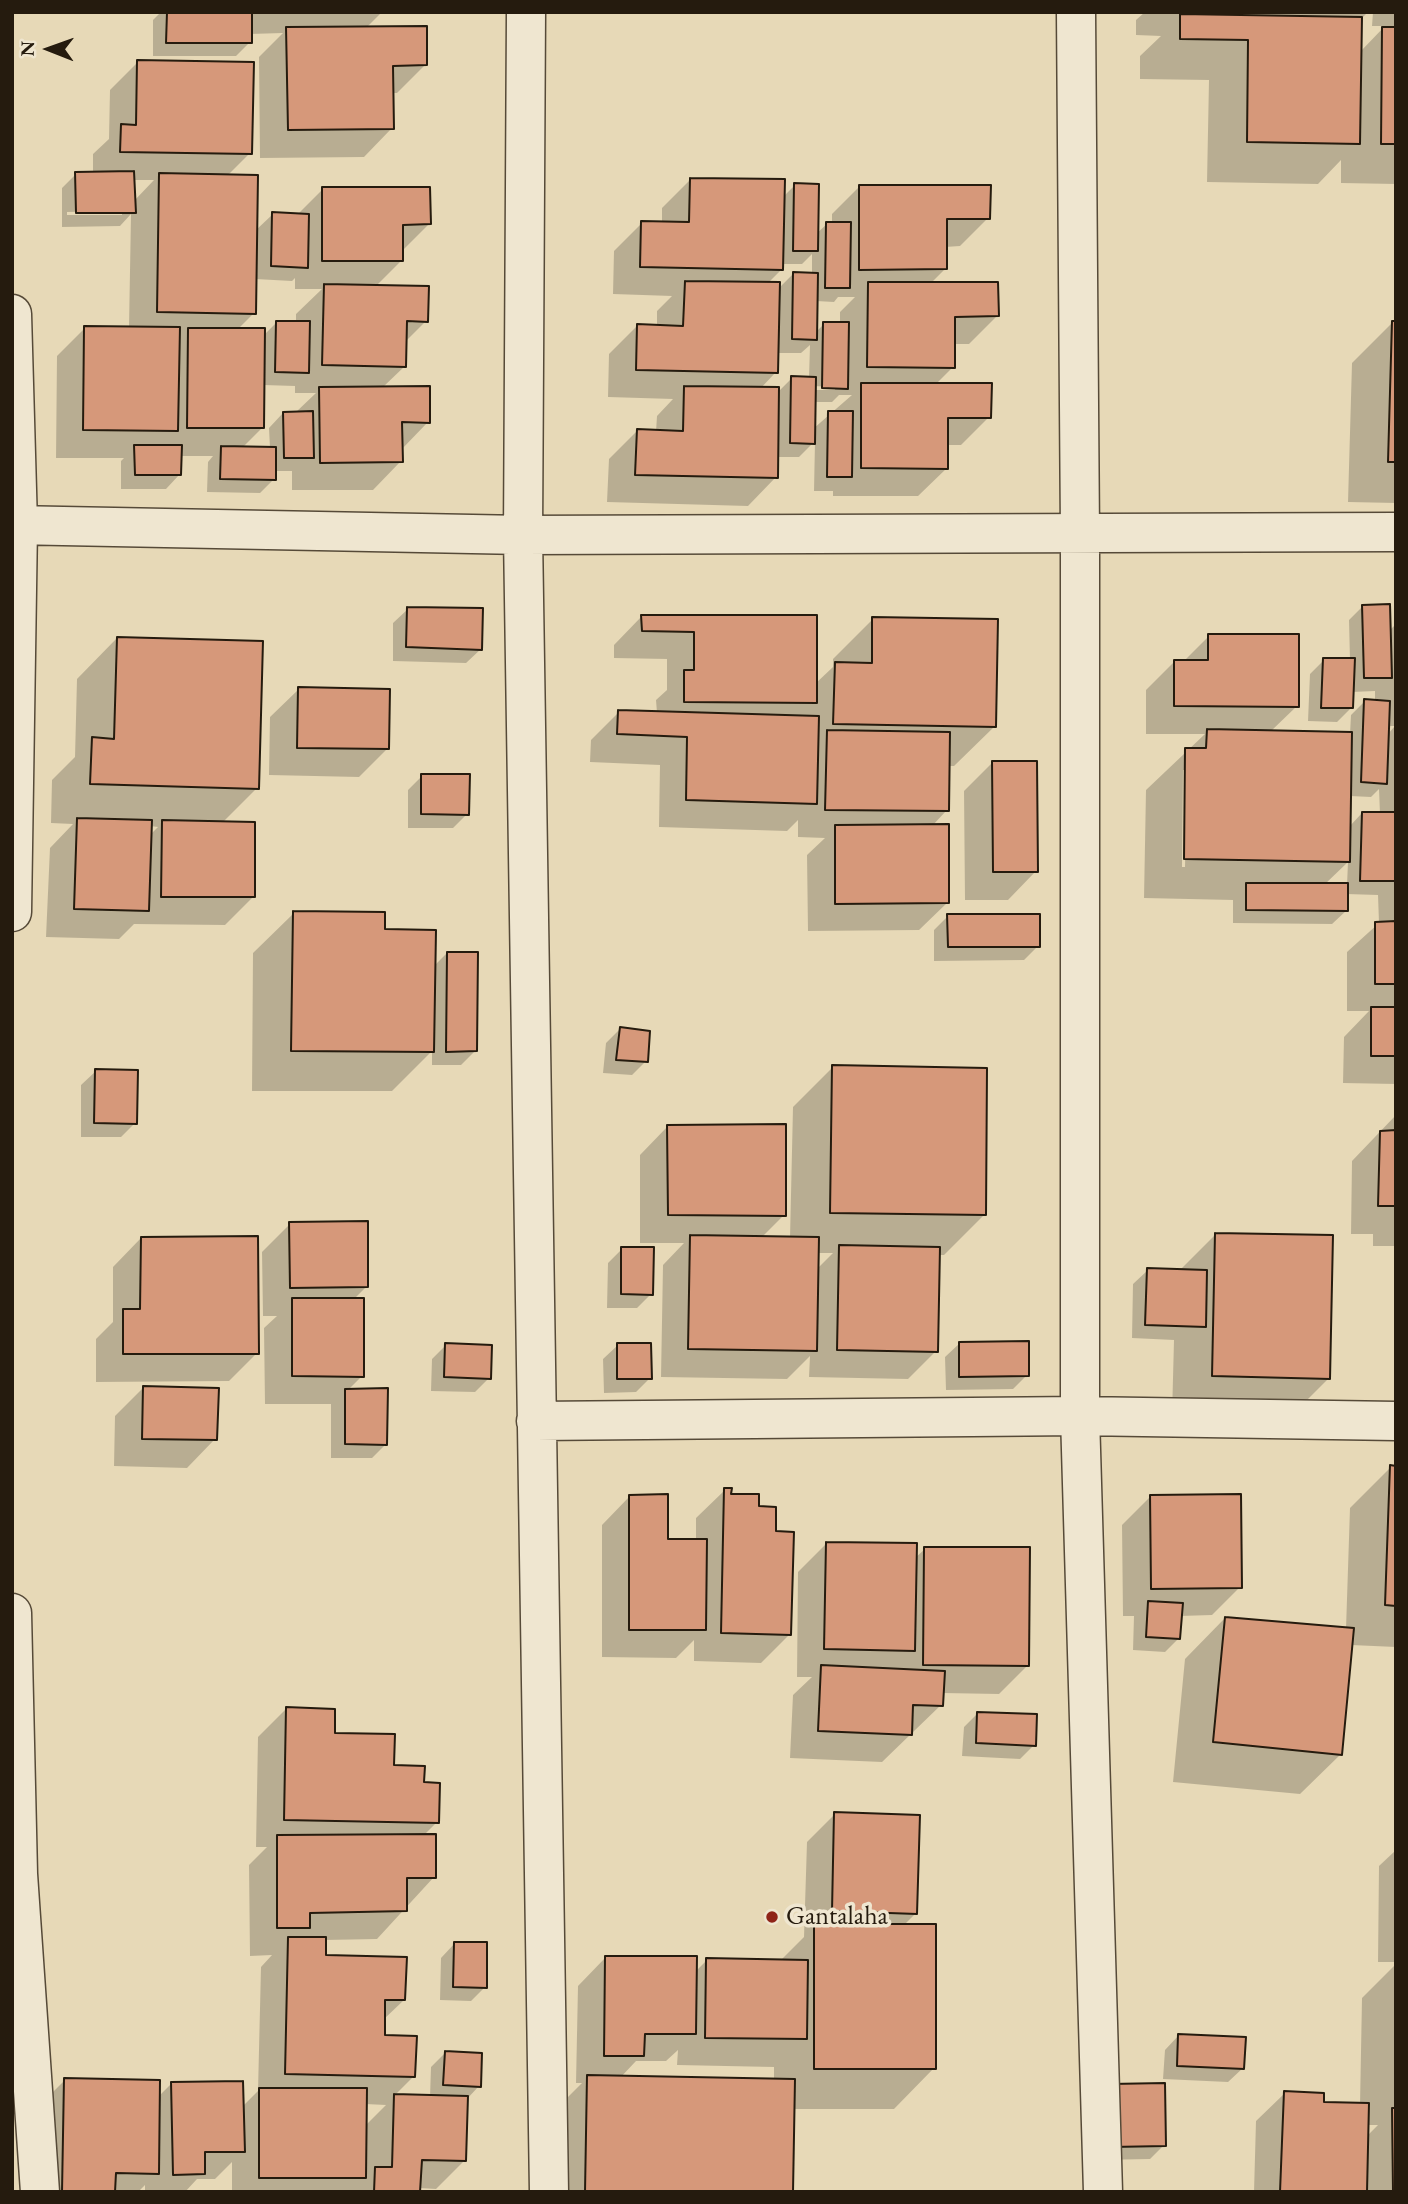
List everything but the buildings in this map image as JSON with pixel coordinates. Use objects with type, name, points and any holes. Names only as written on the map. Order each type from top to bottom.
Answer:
[{"type":"street","points":[[526,12],[523,535],[549,2192]]},
{"type":"street","points":[[1076,12],[1080,535],[1080,1416],[1103,2192]]},
{"type":"street","points":[[12,314],[15,525],[12,912]]},
{"type":"street","points":[[15,525],[523,535],[1396,532]]},
{"type":"street","points":[[537,1421],[1080,1416],[1396,1421]]},
{"type":"street","points":[[12,1613],[18,1874],[40,2192]]},
{"type":"place","name":"Gantalaha","points":[[772,1917]]}]
